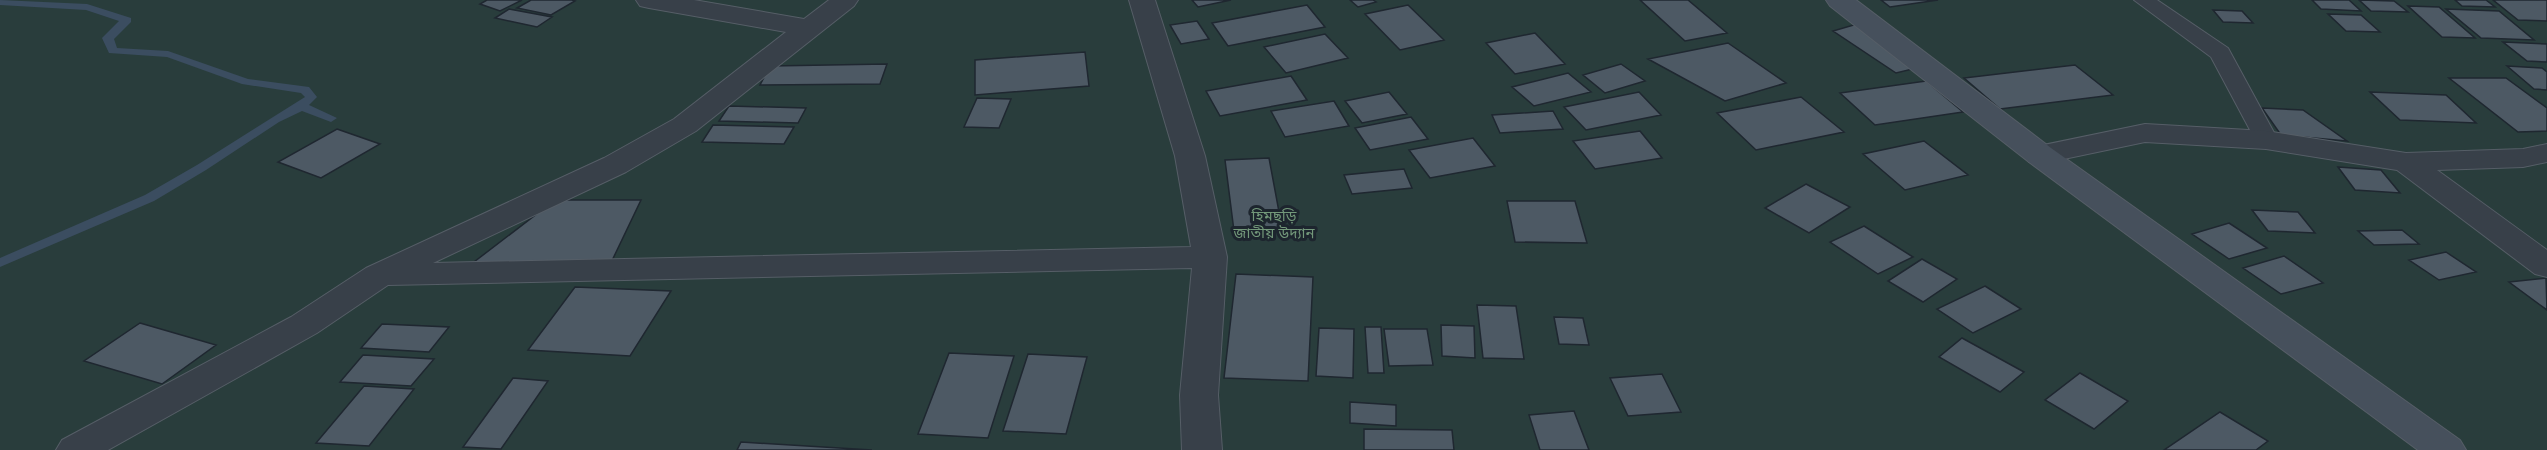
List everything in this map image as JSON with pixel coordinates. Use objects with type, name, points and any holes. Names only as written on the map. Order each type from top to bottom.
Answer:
[{"type":"street","points":[[649,0],[807,28]]},
{"type":"street","points":[[76,450],[304,326],[378,276],[615,165],[685,125],[845,0]]},
{"type":"street","points":[[1142,0],[1190,156],[1210,257],[1199,395],[1202,450]]},
{"type":"street","points":[[1839,0],[2040,155],[2446,450]]},
{"type":"street","points":[[2040,155],[2145,133],[2266,140],[2406,162],[2523,158],[2547,153]]},
{"type":"street","points":[[2406,162],[2547,266]]},
{"type":"street","points":[[378,276],[1210,257]]},
{"type":"lane","points":[[2144,0],[2220,53],[2266,140]]},
{"type":"green space","name":"হিমছড়ি জাতীয় উদ্যান","points":[[0,0],[2547,0],[2547,450],[0,450]]},
{"type":"building","points":[[487,0],[522,0],[500,11],[480,4]]},
{"type":"building","points":[[531,0],[575,1],[551,15],[517,8]]},
{"type":"building","points":[[1192,0],[1231,0],[1198,7]]},
{"type":"building","points":[[1350,0],[1373,0],[1376,2],[1358,7]]},
{"type":"building","points":[[1640,0],[1688,0],[1727,33],[1685,41]]},
{"type":"building","points":[[1881,0],[1938,0],[1890,7]]},
{"type":"building","points":[[2312,0],[2349,0],[2361,11],[2321,9]]},
{"type":"building","points":[[2359,0],[2394,1],[2408,12],[2371,11]]},
{"type":"building","points":[[2455,0],[2486,0],[2495,7],[2462,6]]},
{"type":"building","points":[[2493,0],[2547,0],[2547,21],[2518,20]]},
{"type":"building","points":[[1307,5],[1325,27],[1228,46],[1212,23]]},
{"type":"building","points":[[1408,5],[1444,40],[1400,50],[1365,14]]},
{"type":"building","points":[[2408,6],[2439,7],[2475,38],[2442,37]]},
{"type":"building","points":[[509,9],[552,17],[537,27],[495,18]]},
{"type":"building","points":[[2446,9],[2499,11],[2534,40],[2481,38]]},
{"type":"building","points":[[2213,10],[2242,11],[2253,23],[2223,22]]},
{"type":"building","points":[[2328,14],[2361,15],[2380,32],[2346,31]]},
{"type":"building","points":[[1197,21],[1209,39],[1181,44],[1170,25]]},
{"type":"building","points":[[1857,24],[1921,67],[1896,73],[1833,31]]},
{"type":"building","points":[[1535,33],[1565,64],[1515,74],[1486,43]]},
{"type":"building","points":[[1325,34],[1348,58],[1286,73],[1264,47]]},
{"type":"building","points":[[2503,42],[2547,44],[2547,62],[2527,61]]},
{"type":"building","points":[[1728,43],[1786,83],[1725,101],[1648,59]]},
{"type":"building","points":[[1085,52],[1089,86],[975,95],[975,60]]},
{"type":"building","points":[[887,64],[880,84],[760,85],[770,66]]},
{"type":"building","points":[[1621,64],[1645,81],[1605,93],[1583,75]]},
{"type":"building","points":[[2075,65],[2113,95],[2000,109],[1964,78]]},
{"type":"building","points":[[2507,66],[2542,68],[2547,72],[2547,90],[2534,89]]},
{"type":"building","points":[[1568,73],[1591,92],[1534,106],[1512,87]]},
{"type":"building","points":[[1291,76],[1307,100],[1220,116],[1206,91]]},
{"type":"building","points":[[2449,78],[2506,78],[2547,108],[2547,131],[2518,132]]},
{"type":"building","points":[[1926,81],[1963,112],[1875,125],[1840,93]]},
{"type":"building","points":[[1389,92],[1407,114],[1362,123],[1345,101]]},
{"type":"building","points":[[1639,92],[1661,115],[1586,130],[1564,107]]},
{"type":"building","points":[[2370,92],[2446,95],[2476,123],[2400,120]]},
{"type":"building","points":[[1801,97],[1844,132],[1756,150],[1717,113]]},
{"type":"building","points":[[977,98],[1011,99],[999,128],[964,127]]},
{"type":"building","points":[[1334,101],[1349,126],[1285,137],[1271,111]]},
{"type":"building","points":[[729,106],[806,108],[798,123],[719,121]]},
{"type":"building","points":[[2262,108],[2303,110],[2347,141],[2281,135]]},
{"type":"building","points":[[1553,111],[1563,129],[1500,133],[1492,115]]},
{"type":"building","points":[[1411,117],[1428,139],[1370,150],[1355,128]]},
{"type":"building","points":[[713,125],[794,127],[784,144],[702,142]]},
{"type":"building","points":[[337,129],[380,144],[321,178],[278,162]]},
{"type":"building","points":[[1640,131],[1662,158],[1595,169],[1573,141]]},
{"type":"building","points":[[1473,138],[1495,166],[1430,178],[1409,150]]},
{"type":"building","points":[[1924,141],[1968,175],[1905,190],[1863,154]]},
{"type":"building","points":[[1269,158],[1282,228],[1234,231],[1225,160]]},
{"type":"building","points":[[2338,167],[2381,170],[2400,193],[2355,190]]},
{"type":"building","points":[[1404,169],[1412,188],[1352,194],[1344,175]]},
{"type":"building","points":[[1806,184],[1850,207],[1809,233],[1765,208]]},
{"type":"building","points":[[555,200],[641,200],[608,269],[470,265]]},
{"type":"building","points":[[1507,201],[1575,201],[1587,243],[1515,242]]},
{"type":"building","points":[[2252,210],[2298,212],[2315,233],[2268,231]]},
{"type":"building","points":[[2229,223],[2267,248],[2229,259],[2192,234]]},
{"type":"building","points":[[1864,226],[1913,257],[1878,274],[1830,242]]},
{"type":"building","points":[[2402,230],[2419,244],[2374,245],[2358,231]]},
{"type":"building","points":[[2446,252],[2476,272],[2439,280],[2409,260]]},
{"type":"building","points":[[2284,256],[2323,283],[2281,294],[2243,268]]},
{"type":"building","points":[[1922,259],[1957,279],[1923,302],[1888,281]]},
{"type":"building","points":[[1236,274],[1313,277],[1308,381],[1224,378]]},
{"type":"building","points":[[2546,278],[2547,310],[2509,282]]},
{"type":"building","points":[[1985,286],[2021,309],[1973,333],[1937,309]]},
{"type":"building","points":[[575,287],[671,291],[630,356],[528,350]]},
{"type":"building","points":[[1477,305],[1516,306],[1524,359],[1483,358]]},
{"type":"building","points":[[1554,317],[1583,318],[1589,345],[1559,344]]},
{"type":"building","points":[[140,323],[216,345],[162,384],[84,361]]},
{"type":"building","points":[[382,324],[449,327],[429,352],[361,348]]},
{"type":"building","points":[[1441,325],[1474,326],[1475,358],[1442,356]]},
{"type":"building","points":[[1365,327],[1381,327],[1384,373],[1368,373]]},
{"type":"building","points":[[1319,328],[1354,329],[1353,378],[1316,376]]},
{"type":"building","points":[[1384,329],[1427,329],[1433,365],[1389,366]]},
{"type":"building","points":[[1962,338],[2024,372],[2000,392],[1939,357]]},
{"type":"building","points":[[949,353],[1014,356],[988,438],[918,434]]},
{"type":"building","points":[[1028,354],[1087,357],[1066,434],[1003,431]]},
{"type":"building","points":[[363,355],[434,359],[411,386],[340,382]]},
{"type":"building","points":[[2080,373],[2128,401],[2094,429],[2045,400]]},
{"type":"building","points":[[1662,374],[1681,412],[1628,416],[1610,378]]},
{"type":"building","points":[[513,378],[548,381],[501,449],[463,447]]},
{"type":"building","points":[[364,386],[414,389],[369,446],[316,443]]},
{"type":"building","points":[[1350,402],[1396,405],[1396,426],[1350,423]]},
{"type":"building","points":[[1574,411],[1589,450],[1540,450],[1529,415]]},
{"type":"building","points":[[2220,412],[2268,441],[2256,450],[2164,450]]},
{"type":"building","points":[[1364,429],[1452,430],[1454,450],[1364,450]]},
{"type":"building","points":[[741,442],[872,450],[737,450]]},
{"type":"waterway","points":[[0,2],[87,7],[127,20],[108,38],[113,51],[168,54],[246,82],[305,90],[311,97],[302,106],[274,120],[202,168],[149,198],[0,263]]},
{"type":"waterway","points":[[303,107],[331,118]]}]
